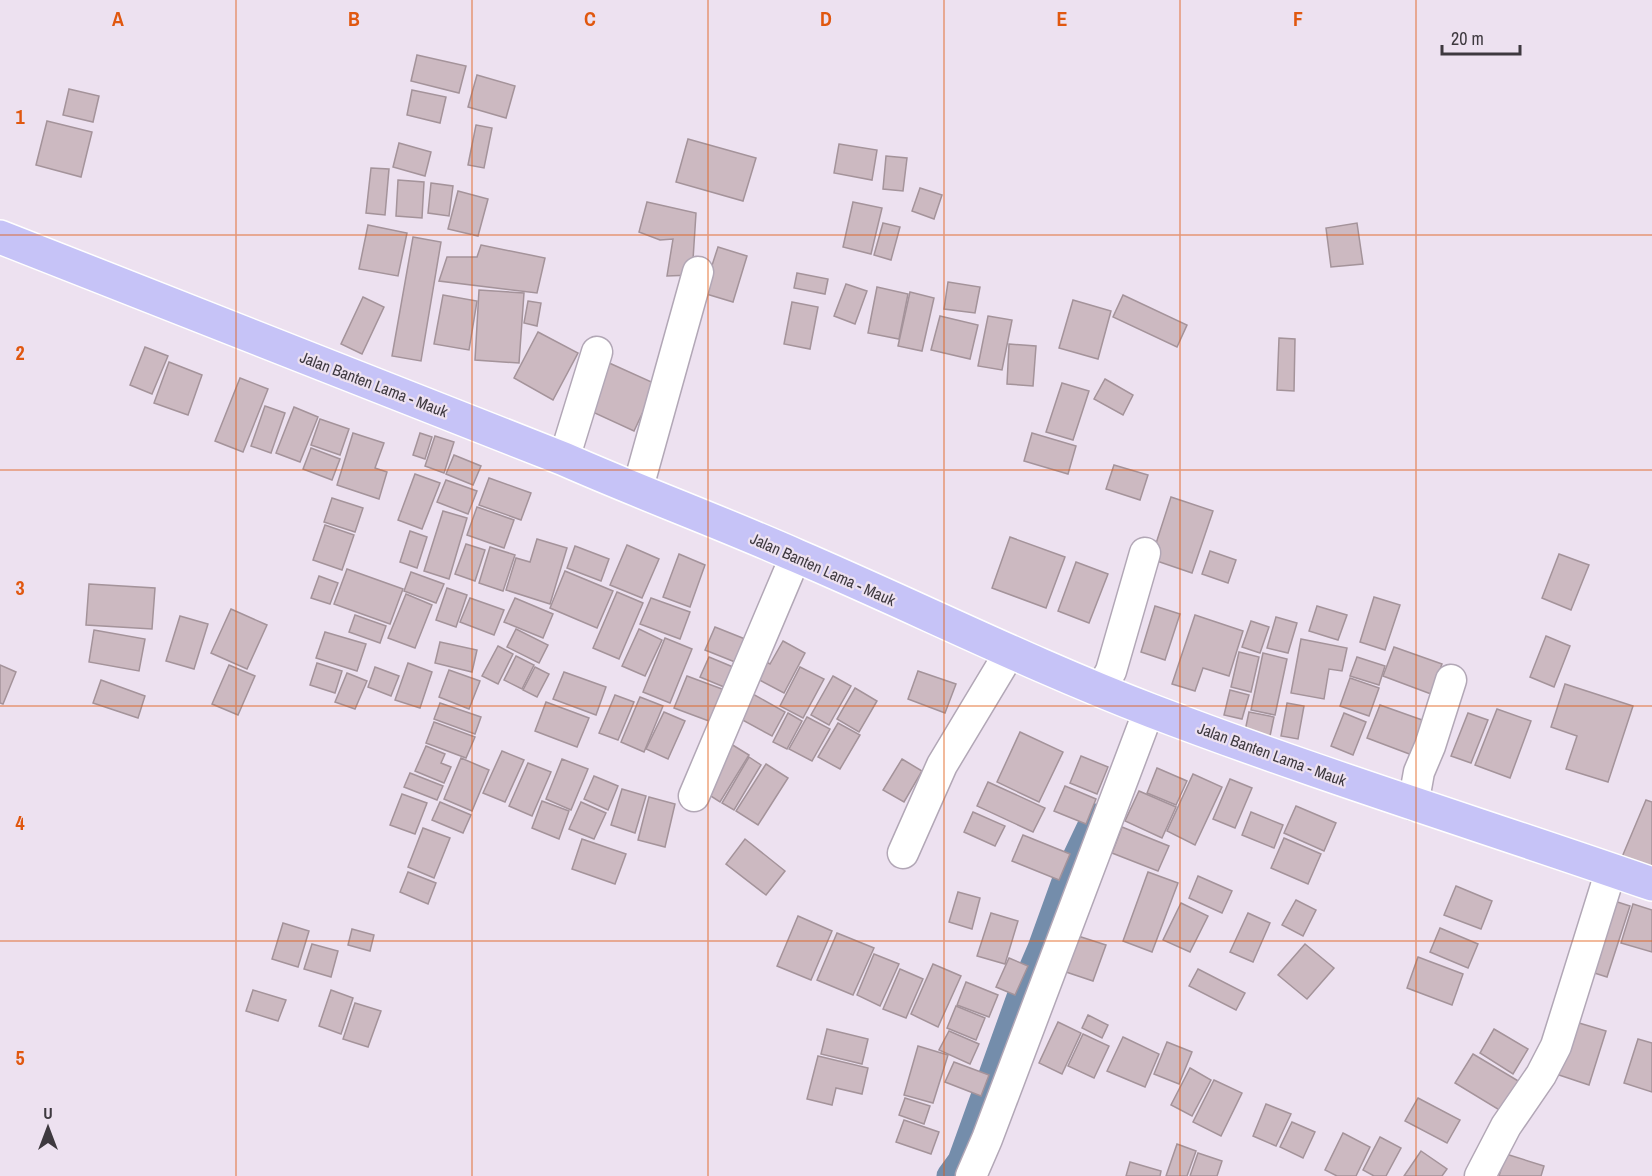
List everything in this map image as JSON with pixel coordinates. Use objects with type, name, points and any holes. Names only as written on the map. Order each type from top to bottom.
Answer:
[{"type":"main road","name":"Jalan Banten Lama - Mauk","points":[[0,237],[564,459],[796,555],[1010,652],[1149,710],[1413,805],[1652,884]]},
{"type":"street","points":[[637,491],[698,272]]},
{"type":"street","points":[[564,459],[597,352]]},
{"type":"street","points":[[1101,689],[1111,671],[1145,553]]},
{"type":"street","points":[[694,796],[796,555]]},
{"type":"street","points":[[903,853],[942,765],[1010,652]]},
{"type":"street","points":[[1413,805],[1419,772],[1430,746],[1451,680]]},
{"type":"street","points":[[971,1176],[1149,710]]},
{"type":"street","points":[[1480,1176],[1506,1126],[1541,1075],[1556,1046],[1611,870]]},
{"type":"building","points":[[417,55],[466,66],[459,93],[411,81]]},
{"type":"building","points":[[477,75],[515,86],[506,118],[468,107]]},
{"type":"building","points":[[69,89],[99,96],[93,122],[63,115]]},
{"type":"building","points":[[412,90],[446,97],[440,123],[407,115]]},
{"type":"building","points":[[47,121],[92,132],[81,177],[36,165]]},
{"type":"building","points":[[476,125],[492,128],[484,168],[468,165]]},
{"type":"building","points":[[688,139],[756,158],[743,201],[676,182]]},
{"type":"building","points":[[399,143],[431,152],[425,176],[393,167]]},
{"type":"building","points":[[839,144],[877,150],[872,180],[834,173]]},
{"type":"building","points":[[886,156],[907,158],[903,191],[883,189]]},
{"type":"building","points":[[371,168],[389,169],[385,215],[366,213]]},
{"type":"building","points":[[398,180],[424,182],[422,218],[396,216]]},
{"type":"building","points":[[431,183],[453,186],[449,216],[428,213]]},
{"type":"building","points":[[920,188],[942,195],[934,219],[912,211]]},
{"type":"building","points":[[458,191],[488,199],[478,236],[448,229]]},
{"type":"building","points":[[647,202],[696,213],[692,275],[667,276],[673,239],[660,240],[639,232]]},
{"type":"building","points":[[853,202],[882,208],[871,254],[843,247]]},
{"type":"building","points":[[883,223],[900,227],[891,260],[874,255]]},
{"type":"building","points":[[1357,223],[1363,264],[1331,267],[1326,228]]},
{"type":"building","points":[[368,225],[407,233],[398,276],[359,269]]},
{"type":"building","points":[[413,237],[441,242],[421,361],[392,356]]},
{"type":"building","points":[[481,245],[545,258],[537,293],[439,281],[447,257],[477,257]]},
{"type":"building","points":[[718,247],[747,256],[733,302],[703,293]]},
{"type":"building","points":[[797,273],[828,279],[825,294],[794,288]]},
{"type":"building","points":[[948,282],[980,287],[975,313],[944,309]]},
{"type":"building","points":[[846,284],[867,291],[855,324],[834,316]]},
{"type":"building","points":[[877,287],[908,294],[899,339],[868,333]]},
{"type":"building","points":[[479,290],[524,293],[519,363],[475,360]]},
{"type":"building","points":[[910,292],[934,298],[922,351],[898,346]]},
{"type":"building","points":[[443,295],[477,301],[469,350],[434,344]]},
{"type":"building","points":[[1123,295],[1187,325],[1177,347],[1113,317]]},
{"type":"building","points":[[363,297],[384,307],[362,354],[341,344]]},
{"type":"building","points":[[1073,300],[1111,311],[1098,359],[1059,348]]},
{"type":"building","points":[[528,301],[541,303],[537,326],[524,323]]},
{"type":"building","points":[[792,302],[818,307],[810,349],[784,344]]},
{"type":"building","points":[[940,316],[978,325],[970,359],[931,350]]},
{"type":"building","points":[[988,316],[1012,320],[1002,370],[978,366]]},
{"type":"building","points":[[538,332],[578,353],[553,400],[514,378]]},
{"type":"building","points":[[1279,338],[1295,339],[1294,391],[1277,390]]},
{"type":"building","points":[[1009,344],[1036,346],[1033,386],[1007,384]]},
{"type":"building","points":[[145,347],[168,356],[152,394],[130,385]]},
{"type":"building","points":[[169,362],[202,375],[188,415],[154,403]]},
{"type":"building","points":[[607,362],[656,384],[634,431],[586,409]]},
{"type":"building","points":[[240,378],[268,389],[243,452],[215,441]]},
{"type":"building","points":[[1105,379],[1133,395],[1123,415],[1094,399]]},
{"type":"building","points":[[1062,383],[1089,391],[1073,440],[1046,432]]},
{"type":"building","points":[[265,406],[285,413],[271,453],[251,446]]},
{"type":"building","points":[[294,407],[318,417],[300,462],[276,453]]},
{"type":"building","points":[[320,419],[349,429],[340,455],[311,445]]},
{"type":"building","points":[[353,433],[384,443],[375,468],[387,472],[379,499],[337,485]]},
{"type":"building","points":[[420,433],[432,437],[425,459],[413,455]]},
{"type":"building","points":[[1032,433],[1076,446],[1068,474],[1024,461]]},
{"type":"building","points":[[435,436],[454,442],[444,473],[425,466]]},
{"type":"building","points":[[311,448],[340,459],[332,480],[303,469]]},
{"type":"building","points":[[454,455],[481,466],[473,485],[446,474]]},
{"type":"building","points":[[1114,465],[1148,475],[1140,500],[1106,489]]},
{"type":"building","points":[[415,474],[440,483],[422,529],[398,520]]},
{"type":"building","points":[[489,478],[531,493],[521,520],[479,505]]},
{"type":"building","points":[[446,480],[477,491],[468,514],[437,502]]},
{"type":"building","points":[[1171,497],[1213,511],[1192,573],[1151,559]]},
{"type":"building","points":[[332,498],[363,508],[355,532],[324,522]]},
{"type":"building","points":[[477,507],[514,520],[504,548],[467,535]]},
{"type":"building","points":[[443,511],[467,518],[449,579],[424,571]]},
{"type":"building","points":[[325,525],[354,535],[342,570],[313,560]]},
{"type":"building","points":[[410,531],[427,537],[417,568],[400,562]]},
{"type":"building","points":[[1010,537],[1065,557],[1046,608],[992,588]]},
{"type":"building","points":[[537,539],[567,548],[550,604],[506,590],[516,558],[530,562]]},
{"type":"building","points":[[466,544],[485,550],[475,581],[455,574]]},
{"type":"building","points":[[627,545],[659,559],[642,598],[610,585]]},
{"type":"building","points":[[575,546],[609,559],[601,581],[567,568]]},
{"type":"building","points":[[490,547],[515,555],[503,591],[479,583]]},
{"type":"building","points":[[1210,551],[1236,560],[1228,583],[1202,574]]},
{"type":"building","points":[[679,554],[705,565],[690,607],[663,597]]},
{"type":"building","points":[[1559,554],[1589,565],[1571,610],[1542,598]]},
{"type":"building","points":[[1076,562],[1108,574],[1089,623],[1058,611]]},
{"type":"building","points":[[347,569],[403,589],[390,624],[334,604]]},
{"type":"building","points":[[565,571],[613,591],[597,628],[550,608]]},
{"type":"building","points":[[411,572],[444,584],[436,603],[404,591]]},
{"type":"building","points":[[319,576],[338,583],[330,604],[311,598]]},
{"type":"building","points":[[89,584],[155,588],[152,629],[86,625]]},
{"type":"building","points":[[447,588],[467,595],[456,627],[436,620]]},
{"type":"building","points":[[617,592],[643,603],[619,659],[593,648]]},
{"type":"building","points":[[406,594],[432,605],[415,648],[388,638]]},
{"type":"building","points":[[1374,597],[1400,605],[1385,650],[1360,642]]},
{"type":"building","points":[[470,598],[504,610],[494,635],[460,622]]},
{"type":"building","points":[[515,598],[553,614],[543,638],[504,622]]},
{"type":"building","points":[[651,598],[690,612],[680,639],[640,624]]},
{"type":"building","points":[[1155,606],[1180,614],[1165,660],[1141,652]]},
{"type":"building","points":[[1317,606],[1347,615],[1338,640],[1309,631]]},
{"type":"building","points":[[231,609],[267,625],[247,669],[211,653]]},
{"type":"building","points":[[355,615],[386,626],[380,643],[349,632]]},
{"type":"building","points":[[1195,615],[1243,631],[1229,676],[1203,668],[1195,691],[1172,684]]},
{"type":"building","points":[[180,616],[208,624],[194,669],[166,661]]},
{"type":"building","points":[[1276,617],[1297,623],[1288,653],[1267,648]]},
{"type":"building","points":[[1251,621],[1269,627],[1260,653],[1242,647]]},
{"type":"building","points":[[715,627],[745,639],[735,662],[705,650]]},
{"type":"building","points":[[516,629],[548,645],[539,663],[507,647]]},
{"type":"building","points":[[639,629],[662,640],[645,676],[622,666]]},
{"type":"building","points":[[94,630],[145,639],[139,671],[89,662]]},
{"type":"building","points":[[325,632],[366,644],[357,671],[316,658]]},
{"type":"building","points":[[1546,636],[1570,646],[1554,687],[1530,677]]},
{"type":"building","points":[[665,638],[692,649],[670,703],[643,692]]},
{"type":"building","points":[[1301,639],[1347,648],[1342,671],[1329,669],[1324,699],[1291,693]]},
{"type":"building","points":[[783,641],[805,653],[784,693],[750,675],[759,658],[770,664]]},
{"type":"building","points":[[440,642],[477,650],[472,672],[435,663]]},
{"type":"building","points":[[498,646],[513,654],[498,684],[482,676]]},
{"type":"building","points":[[1394,647],[1442,664],[1431,694],[1383,676]]},
{"type":"building","points":[[1239,652],[1259,657],[1251,692],[1231,687]]},
{"type":"building","points":[[1263,653],[1287,659],[1275,715],[1251,710]]},
{"type":"building","points":[[516,656],[534,665],[522,689],[504,680]]},
{"type":"building","points":[[709,657],[733,667],[724,687],[700,677]]},
{"type":"building","points":[[1357,657],[1385,666],[1379,685],[1350,676]]},
{"type":"building","points":[[317,663],[342,671],[335,693],[310,685]]},
{"type":"building","points":[[408,663],[432,672],[420,708],[395,700]]},
{"type":"building","points":[[0,665],[16,672],[3,704],[0,703]]},
{"type":"building","points":[[229,665],[255,676],[238,715],[212,704]]},
{"type":"building","points":[[375,667],[399,676],[391,696],[368,687]]},
{"type":"building","points":[[535,667],[549,674],[537,697],[523,690]]},
{"type":"building","points":[[800,667],[824,679],[803,718],[780,706]]},
{"type":"building","points":[[449,670],[480,681],[469,709],[439,697]]},
{"type":"building","points":[[918,671],[956,684],[945,713],[908,699]]},
{"type":"building","points":[[564,672],[606,687],[596,715],[553,699]]},
{"type":"building","points":[[347,673],[367,681],[355,709],[335,702]]},
{"type":"building","points":[[687,676],[730,692],[717,724],[674,708]]},
{"type":"building","points":[[833,676],[851,686],[829,725],[811,715]]},
{"type":"building","points":[[1350,678],[1379,688],[1369,716],[1340,706]]},
{"type":"building","points":[[101,680],[145,696],[138,718],[93,703]]},
{"type":"building","points":[[1565,684],[1633,706],[1608,782],[1566,769],[1577,736],[1551,727]]},
{"type":"building","points":[[855,688],[877,701],[859,732],[837,719]]},
{"type":"building","points":[[1230,690],[1249,695],[1242,719],[1224,715]]},
{"type":"building","points":[[751,693],[785,712],[772,736],[737,717]]},
{"type":"building","points":[[615,695],[634,702],[618,740],[599,733]]},
{"type":"building","points":[[640,697],[663,706],[644,752],[621,742]]},
{"type":"building","points":[[546,702],[589,718],[577,747],[535,731]]},
{"type":"building","points":[[440,703],[481,717],[475,734],[434,719]]},
{"type":"building","points":[[1287,703],[1304,706],[1298,739],[1281,736]]},
{"type":"building","points":[[1380,705],[1425,721],[1412,755],[1367,738]]},
{"type":"building","points":[[1497,709],[1531,721],[1510,778],[1475,765]]},
{"type":"building","points":[[664,712],[685,721],[668,759],[646,749]]},
{"type":"building","points":[[1249,712],[1274,717],[1270,736],[1245,731]]},
{"type":"building","points":[[788,713],[802,721],[787,749],[773,742]]},
{"type":"building","points":[[1344,713],[1366,722],[1353,755],[1331,746]]},
{"type":"building","points":[[1468,713],[1488,720],[1471,763],[1451,756]]},
{"type":"building","points":[[807,717],[830,729],[812,761],[789,749]]},
{"type":"building","points":[[434,722],[475,737],[466,758],[426,743]]},
{"type":"building","points":[[838,723],[860,735],[840,769],[818,757]]},
{"type":"building","points":[[1020,732],[1063,752],[1039,802],[997,782]]},
{"type":"building","points":[[731,744],[749,755],[720,802],[703,791]]},
{"type":"building","points":[[426,746],[445,754],[441,763],[451,767],[444,783],[415,771]]},
{"type":"building","points":[[502,751],[524,760],[505,802],[483,793]]},
{"type":"building","points":[[1081,756],[1108,767],[1097,794],[1070,783]]},
{"type":"building","points":[[749,757],[761,765],[734,810],[722,803]]},
{"type":"building","points":[[461,758],[489,770],[472,811],[444,799]]},
{"type":"building","points":[[562,759],[588,769],[571,810],[546,799]]},
{"type":"building","points":[[902,759],[922,771],[904,802],[883,790]]},
{"type":"building","points":[[528,763],[551,772],[532,816],[509,806]]},
{"type":"building","points":[[766,764],[788,778],[758,825],[736,811]]},
{"type":"building","points":[[1157,768],[1187,781],[1176,805],[1147,793]]},
{"type":"building","points":[[410,773],[443,786],[437,800],[404,787]]},
{"type":"building","points":[[1193,774],[1222,787],[1195,845],[1167,831]]},
{"type":"building","points":[[594,776],[618,786],[608,810],[584,799]]},
{"type":"building","points":[[1230,779],[1252,788],[1235,828],[1213,819]]},
{"type":"building","points":[[988,782],[1045,808],[1033,832],[977,806]]},
{"type":"building","points":[[1065,786],[1096,799],[1086,824],[1054,811]]},
{"type":"building","points":[[622,789],[646,796],[635,833],[611,825]]},
{"type":"building","points":[[1139,791],[1176,807],[1162,838],[1125,821]]},
{"type":"building","points":[[402,794],[427,803],[415,834],[390,825]]},
{"type":"building","points":[[649,797],[675,804],[665,847],[638,840]]},
{"type":"building","points":[[1646,800],[1652,802],[1652,870],[1622,857]]},
{"type":"building","points":[[542,801],[569,811],[559,839],[532,828]]},
{"type":"building","points":[[440,802],[471,815],[463,833],[432,820]]},
{"type":"building","points":[[581,802],[606,813],[594,839],[569,829]]},
{"type":"building","points":[[1296,806],[1336,823],[1324,851],[1284,833]]},
{"type":"building","points":[[973,812],[1005,826],[995,846],[964,832]]},
{"type":"building","points":[[1251,812],[1283,825],[1274,848],[1242,835]]},
{"type":"building","points":[[1122,827],[1169,846],[1158,871],[1112,853]]},
{"type":"building","points":[[423,828],[450,838],[434,878],[408,867]]},
{"type":"building","points":[[1023,835],[1070,854],[1059,880],[1012,861]]},
{"type":"building","points":[[1284,838],[1321,854],[1308,884],[1271,868]]},
{"type":"building","points":[[582,839],[626,854],[615,884],[572,869]]},
{"type":"building","points":[[745,839],[785,871],[766,895],[726,864]]},
{"type":"building","points":[[408,872],[436,883],[428,904],[400,892]]},
{"type":"building","points":[[1148,872],[1178,883],[1152,952],[1123,941]]},
{"type":"building","points":[[1198,876],[1232,891],[1222,913],[1189,898]]},
{"type":"building","points":[[1456,886],[1492,901],[1481,929],[1444,915]]},
{"type":"building","points":[[958,892],[980,898],[972,929],[949,922]]},
{"type":"building","points":[[1608,899],[1630,906],[1607,977],[1585,970]]},
{"type":"building","points":[[1296,900],[1316,910],[1303,936],[1282,925]]},
{"type":"building","points":[[1181,903],[1208,916],[1190,952],[1163,940]]},
{"type":"building","points":[[1633,904],[1652,910],[1652,952],[1621,943]]},
{"type":"building","points":[[991,913],[1018,921],[1005,964],[977,956]]},
{"type":"building","points":[[1248,913],[1270,923],[1253,962],[1230,952]]},
{"type":"building","points":[[798,916],[832,931],[811,980],[777,966]]},
{"type":"building","points":[[283,923],[309,931],[298,967],[272,959]]},
{"type":"building","points":[[1440,928],[1478,944],[1468,968],[1430,952]]},
{"type":"building","points":[[352,929],[374,935],[370,951],[348,945]]},
{"type":"building","points":[[837,933],[874,948],[853,995],[817,980]]},
{"type":"building","points":[[1075,935],[1106,945],[1093,981],[1063,971]]},
{"type":"building","points":[[312,944],[338,951],[331,977],[304,969]]},
{"type":"building","points":[[1305,944],[1334,968],[1307,999],[1278,975]]},
{"type":"building","points":[[874,954],[899,964],[880,1006],[857,995]]},
{"type":"building","points":[[1418,957],[1463,974],[1452,1005],[1407,988]]},
{"type":"building","points":[[1009,958],[1028,966],[1015,995],[996,987]]},
{"type":"building","points":[[933,964],[961,976],[938,1027],[911,1014]]},
{"type":"building","points":[[900,969],[923,979],[906,1018],[883,1009]]},
{"type":"building","points":[[1198,969],[1245,993],[1236,1010],[1189,986]]},
{"type":"building","points":[[966,982],[998,995],[989,1017],[957,1005]]},
{"type":"building","points":[[253,990],[286,1000],[278,1021],[246,1011]]},
{"type":"building","points":[[331,990],[353,998],[341,1034],[319,1026]]},
{"type":"building","points":[[355,1003],[381,1011],[368,1047],[343,1039]]},
{"type":"building","points":[[956,1006],[985,1018],[976,1040],[947,1028]]},
{"type":"building","points":[[1088,1015],[1108,1025],[1102,1038],[1082,1028]]},
{"type":"building","points":[[1569,1020],[1606,1031],[1589,1085],[1553,1073]]},
{"type":"building","points":[[1058,1022],[1081,1033],[1062,1074],[1039,1063]]},
{"type":"building","points":[[827,1029],[868,1039],[862,1064],[821,1054]]},
{"type":"building","points":[[1494,1029],[1528,1049],[1513,1074],[1480,1053]]},
{"type":"building","points":[[949,1031],[979,1044],[970,1064],[939,1050]]},
{"type":"building","points":[[1083,1034],[1109,1046],[1094,1078],[1068,1066]]},
{"type":"building","points":[[1123,1037],[1159,1054],[1145,1087],[1107,1071]]},
{"type":"building","points":[[1638,1039],[1652,1043],[1652,1092],[1624,1083]]},
{"type":"building","points":[[1167,1042],[1192,1052],[1179,1084],[1154,1074]]},
{"type":"building","points":[[918,1046],[948,1055],[933,1103],[904,1095]]},
{"type":"building","points":[[1473,1054],[1520,1082],[1501,1111],[1455,1083]]},
{"type":"building","points":[[818,1056],[868,1068],[862,1094],[836,1088],[832,1105],[807,1099]]},
{"type":"building","points":[[954,1062],[989,1075],[981,1096],[945,1082]]},
{"type":"building","points":[[1190,1068],[1211,1080],[1192,1116],[1171,1105]]},
{"type":"building","points":[[1214,1080],[1242,1093],[1221,1136],[1193,1122]]},
{"type":"building","points":[[905,1098],[930,1106],[924,1124],[899,1115]]},
{"type":"building","points":[[1418,1098],[1460,1120],[1447,1143],[1405,1121]]},
{"type":"building","points":[[1266,1104],[1291,1114],[1276,1146],[1253,1136]]},
{"type":"building","points":[[904,1120],[939,1132],[931,1154],[896,1142]]},
{"type":"building","points":[[1292,1122],[1315,1132],[1303,1158],[1280,1147]]},
{"type":"building","points":[[1343,1133],[1370,1147],[1356,1176],[1337,1176],[1325,1170]]},
{"type":"building","points":[[1380,1137],[1401,1148],[1386,1176],[1374,1176],[1363,1170]]},
{"type":"building","points":[[1177,1144],[1196,1151],[1187,1176],[1166,1176]]},
{"type":"building","points":[[1421,1151],[1447,1169],[1442,1176],[1404,1176]]},
{"type":"building","points":[[1198,1153],[1222,1161],[1217,1176],[1190,1176]]},
{"type":"building","points":[[1506,1154],[1544,1166],[1541,1176],[1499,1176]]},
{"type":"building","points":[[1130,1162],[1161,1171],[1160,1176],[1126,1176]]},
{"type":"waterway","points":[[950,1176],[961,1161],[1020,997],[1041,948],[1067,876],[1095,817]]}]
